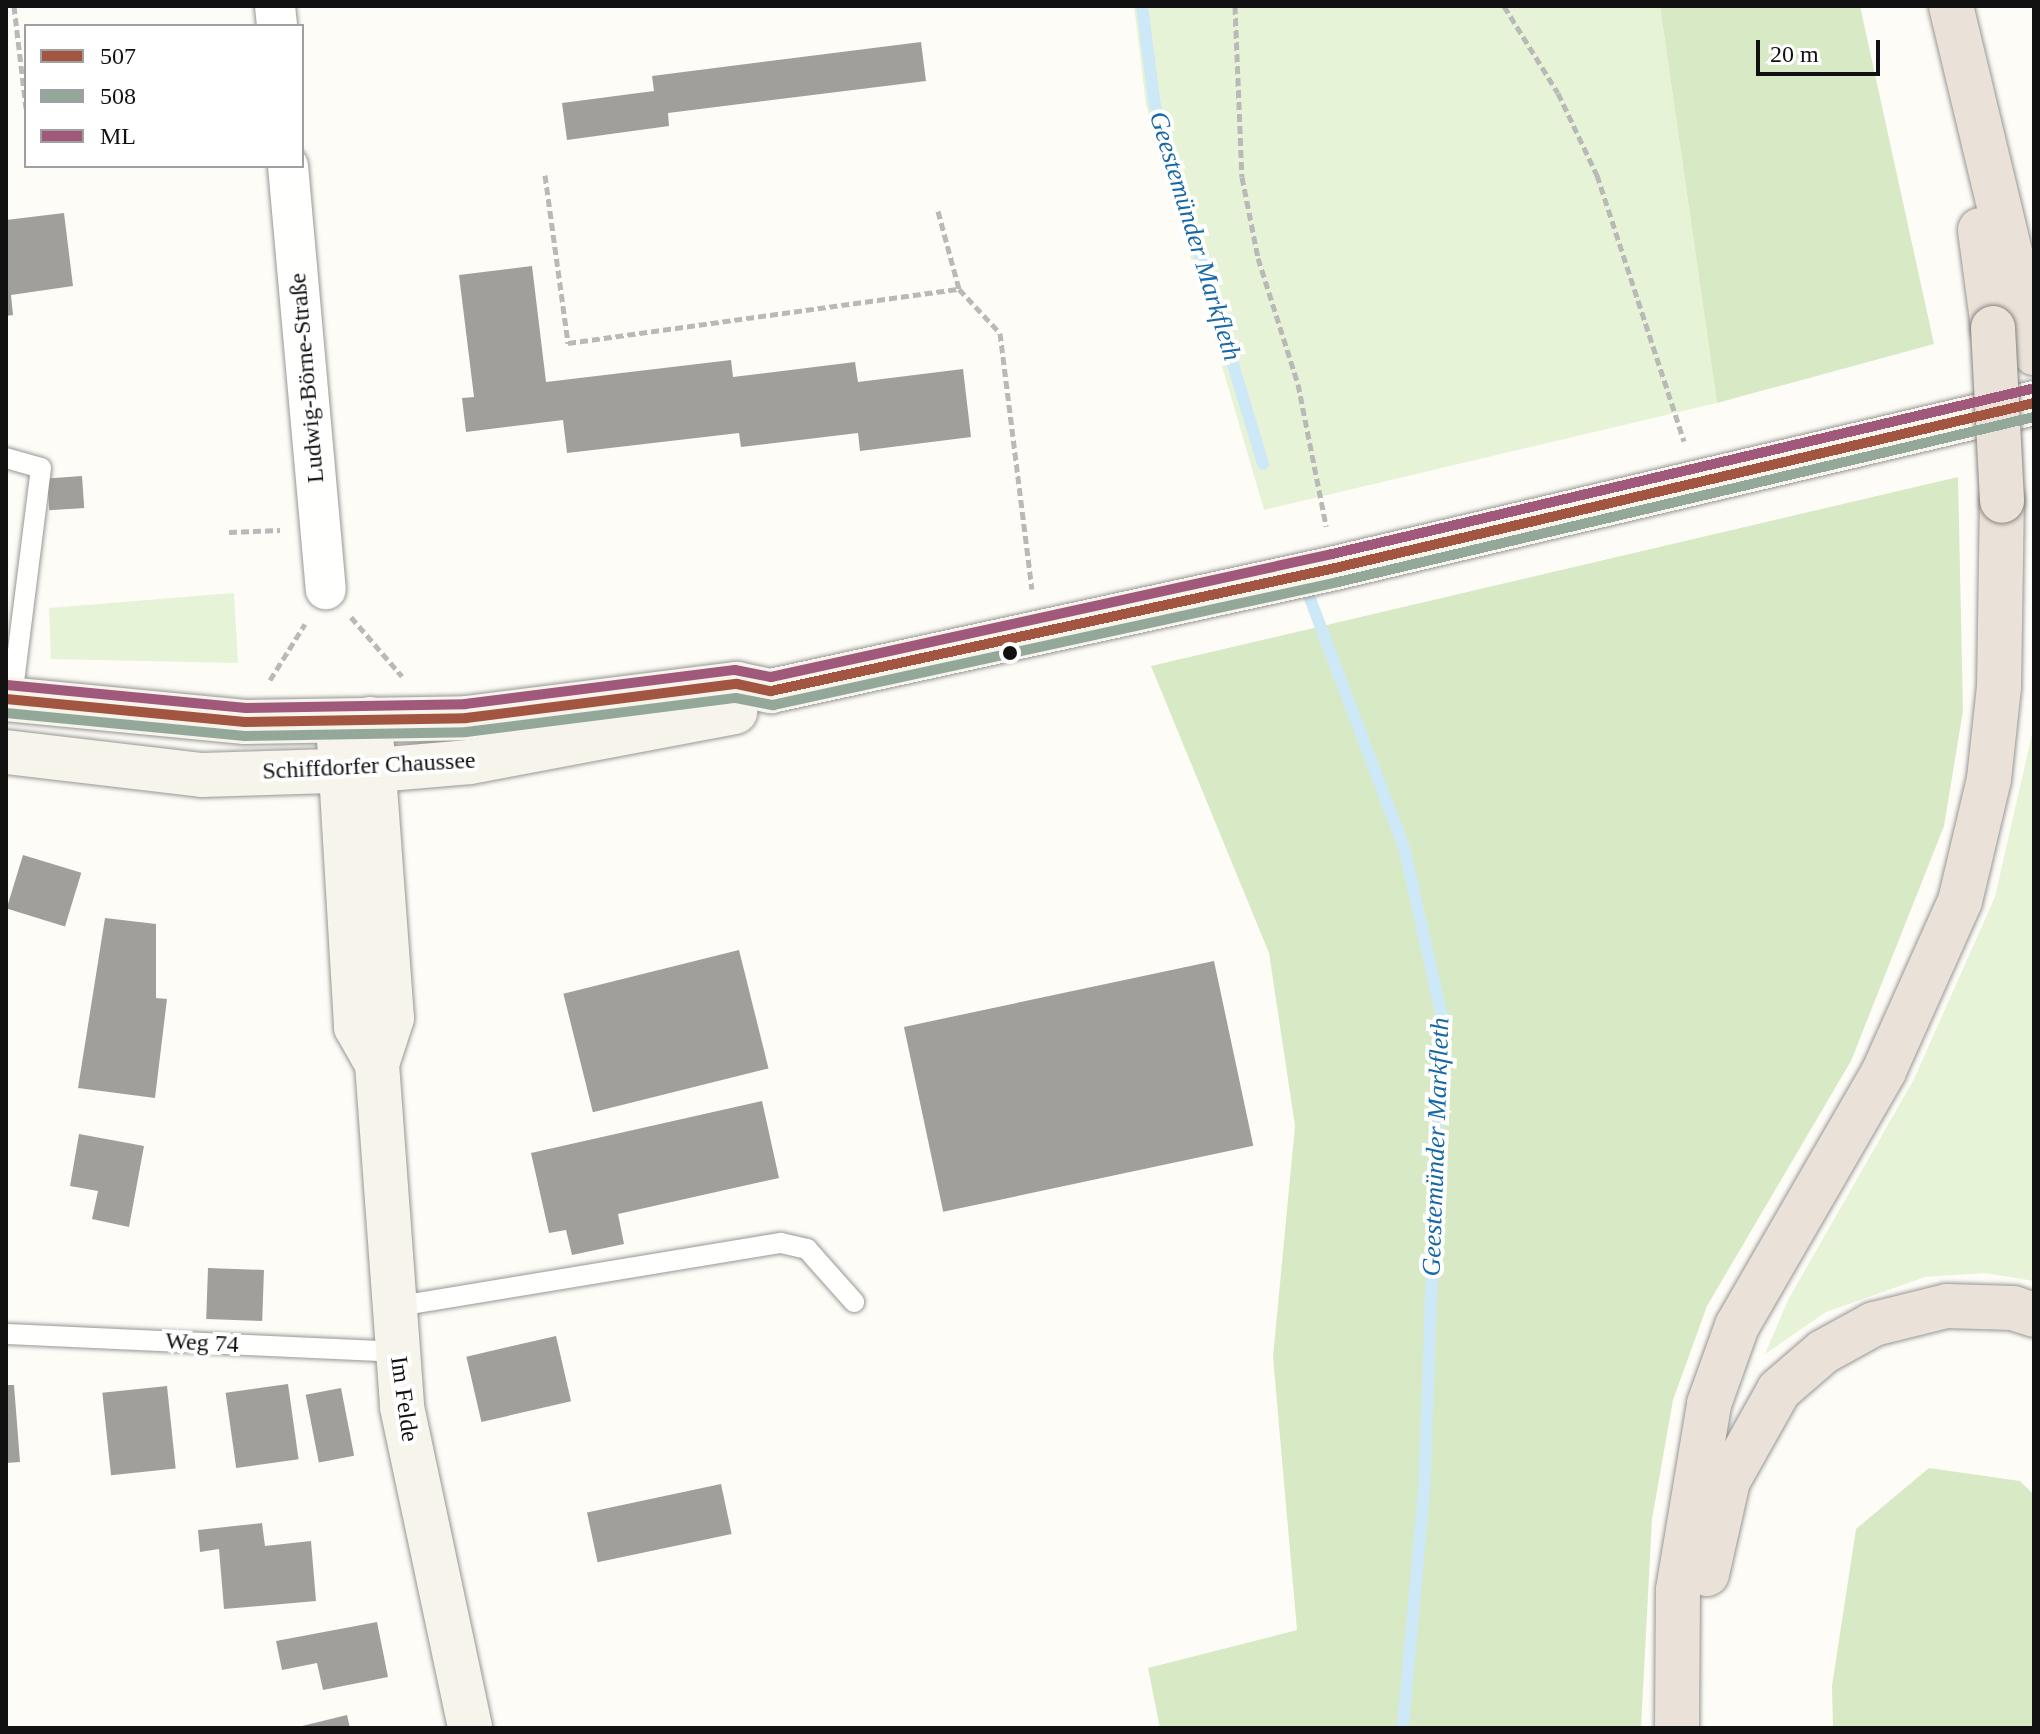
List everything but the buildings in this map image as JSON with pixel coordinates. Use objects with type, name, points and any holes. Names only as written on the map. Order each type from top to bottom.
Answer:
[{"type":"highway","points":[[1950,6],[2034,353]]},
{"type":"highway","points":[[1677,1728],[1678,1590],[1709,1404],[1737,1326],[1884,1071],[1960,901],[1989,779],[1999,687],[2002,501],[1993,328],[1950,6]]},
{"type":"highway","points":[[1704,1728],[1703,1601],[1711,1543],[1728,1481],[1779,1390],[1823,1352],[1874,1324],[1947,1306],[2013,1308],[2034,1315]]},
{"type":"street","name":"Ludwig-Börne-Straße","points":[[288,168],[326,589]]},
{"type":"street","name":"Schiffdorfer Chaussee","points":[[6,752],[202,775],[470,762],[729,713],[771,691],[1335,568],[2034,403]]},
{"type":"street","name":"Schiffdorfer Chaussee","points":[[9,698],[245,722],[438,718],[737,684],[771,691]]},
{"type":"street","name":"Im Felde","points":[[354,720],[357,769],[392,1018],[377,1064],[397,1352],[419,1492],[470,1728]]},
{"type":"lane","points":[[6,458],[41,468],[9,698]]},
{"type":"lane","points":[[393,1307],[781,1243],[807,1249],[854,1302]]},
{"type":"lane","name":"Weg 74","points":[[6,1334],[397,1352]]},
{"type":"path","points":[[14,6],[24,91]]},
{"type":"path","points":[[1235,6],[1242,177],[1258,258],[1298,384],[1335,568]]},
{"type":"path","points":[[1504,6],[1558,93],[1597,175],[1697,484]]},
{"type":"path","points":[[545,175],[568,343],[959,289]]},
{"type":"path","points":[[938,211],[959,289],[1000,333],[1038,634]]},
{"type":"path","points":[[229,532],[321,528]]},
{"type":"path","points":[[245,722],[326,589],[438,718]]},
{"type":"green space","points":[[1134,6],[1660,6],[1717,403],[1264,510],[1146,105]]},
{"type":"green space","points":[[1660,6],[1860,6],[1934,344],[1717,403]]},
{"type":"green space","points":[[1958,477],[1963,711],[1944,826],[1851,1061],[1707,1306],[1673,1400],[1652,1519],[1641,1728],[1160,1728],[1148,1668],[1297,1630],[1273,1357],[1295,1126],[1269,953],[1151,666]]},
{"type":"green space","points":[[234,593],[238,663],[51,659],[49,608]]},
{"type":"green space","points":[[2034,725],[2034,1281],[1985,1273],[1925,1277],[1826,1312],[1765,1354],[1788,1300],[1914,1079],[1995,897]]},
{"type":"green space","points":[[1929,1468],[2020,1481],[2034,1495],[2034,1728],[1833,1728],[1832,1686],[1856,1529]]},
{"type":"waterway","name":"Geestemünder Markfleth","points":[[1142,6],[1155,106],[1263,464]]},
{"type":"waterway","name":"Geestemünder Markfleth","points":[[1306,588],[1404,847],[1441,1012],[1425,1480],[1403,1728]]},
{"type":"transit line","name":"ML","points":[[7,685],[246,708],[465,704],[735,670],[771,677],[1332,554],[2031,389]]},
{"type":"transit line","name":"507","points":[[6,699],[245,722],[466,718],[737,684],[771,691],[1335,568],[2034,403]]},
{"type":"transit line","name":"508","points":[[6,713],[245,736],[466,732],[736,698],[773,705],[1338,582],[2034,417]]}]
